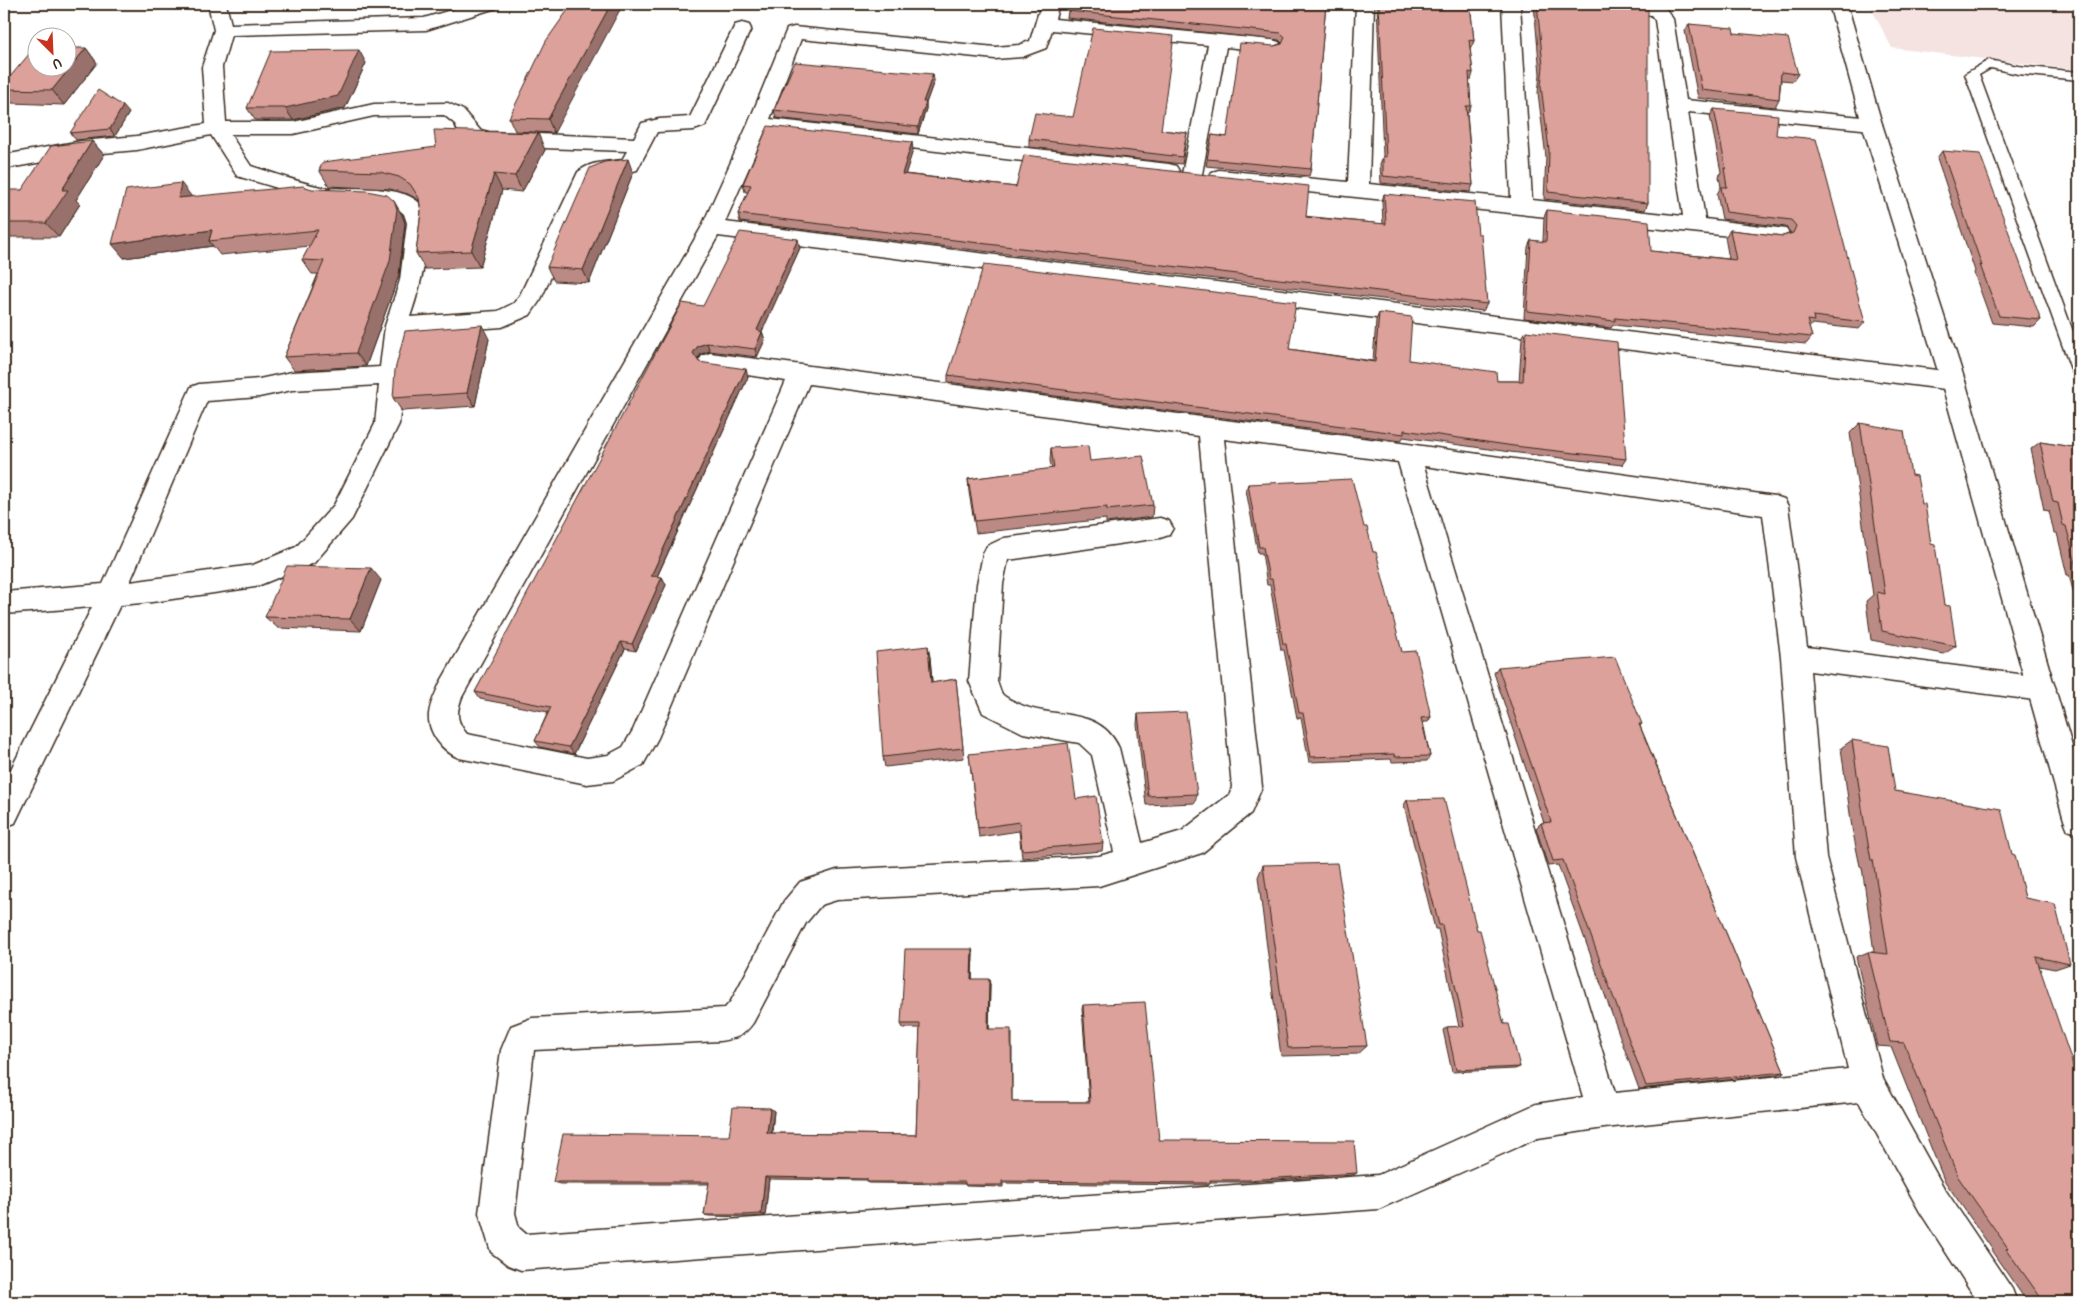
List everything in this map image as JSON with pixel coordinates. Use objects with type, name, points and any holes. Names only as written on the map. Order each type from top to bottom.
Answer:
[{"type":"street","points":[[4,603],[152,592],[255,576],[305,555],[344,512],[386,424],[396,326],[411,280],[416,249],[418,223],[414,210],[402,201],[376,196],[320,194],[244,171],[216,128],[212,67],[223,30],[217,4]]},
{"type":"street","points":[[223,30],[426,24],[489,4]]},
{"type":"street","points":[[1358,191],[1365,4]]},
{"type":"street","points":[[1511,4],[1522,206]]},
{"type":"street","points":[[1611,4],[1657,10],[1662,15],[1695,226]]},
{"type":"street","points":[[1838,4],[1872,124],[1953,381],[2079,820]]},
{"type":"street","points":[[801,374],[644,738],[634,756],[613,768],[587,771],[459,745],[446,730],[441,712],[450,692],[712,228],[758,124],[794,33],[995,53],[1022,51],[1039,44],[1047,14],[1218,41],[1272,46]]},
{"type":"street","points":[[396,326],[502,319],[522,309],[530,299],[585,177],[591,171],[600,167],[630,165],[649,128],[659,125],[694,124],[698,121],[742,29]]},
{"type":"street","points":[[1192,174],[1218,41]]},
{"type":"street","points":[[1677,105],[1872,124]]},
{"type":"street","points":[[4,162],[81,148],[137,143],[216,128],[293,128],[374,110],[448,109],[464,122],[466,129],[473,135],[489,139],[639,145]]},
{"type":"street","points":[[758,124],[1192,174],[1522,206],[1778,234]]},
{"type":"street","points":[[712,228],[1953,381]]},
{"type":"street","points":[[710,362],[1408,454],[1775,506],[1795,657],[1811,857],[1868,1084],[1932,1200],[1999,1302]]},
{"type":"street","points":[[4,813],[111,595],[200,393],[259,388],[292,381],[369,378],[391,374]]},
{"type":"street","points":[[1211,428],[1246,787],[1241,802],[1191,843],[1099,870],[837,885],[811,893],[794,912],[742,1012],[734,1022],[720,1025],[532,1034],[523,1038],[518,1050],[497,1213],[504,1239],[521,1252],[1379,1192],[1536,1121],[1604,1111],[1868,1084]]},
{"type":"street","points":[[1408,454],[1604,1111]]},
{"type":"street","points":[[1131,862],[1105,748],[1087,731],[1023,720],[993,704],[983,682],[990,584],[996,554],[1004,549],[1160,528]]},
{"type":"street","points":[[1795,657],[2042,689]]},
{"type":"lane","points":[[2079,76],[2018,70],[1988,64],[1972,74],[2079,369]]},
{"type":"shaded area","points":[[1869,4],[2079,4],[2079,70],[1892,48]]},
{"type":"building","points":[[572,4],[611,4],[548,119],[509,118],[546,41]]},
{"type":"building","points":[[1069,4],[1326,4],[1311,169],[1207,159],[1212,135],[1227,137],[1240,43],[1274,46],[1282,44],[1285,37],[1281,33],[1068,11]]},
{"type":"building","points":[[1379,4],[1470,4],[1474,41],[1469,40],[1473,73],[1469,72],[1471,106],[1466,106],[1473,185],[1383,176],[1383,156],[1386,157]]},
{"type":"building","points":[[1537,4],[1616,4],[1648,9],[1648,203],[1548,192],[1549,150],[1541,86],[1543,66]]},
{"type":"building","points":[[1689,24],[1733,28],[1734,33],[1788,38],[1798,74],[1781,72],[1779,99],[1702,90]]},
{"type":"building","points":[[1093,28],[1174,36],[1161,130],[1187,133],[1182,157],[1029,139],[1035,113],[1073,117]]},
{"type":"building","points":[[78,48],[86,48],[78,58]]},
{"type":"building","points":[[359,50],[338,96],[285,108],[247,108],[271,51]]},
{"type":"building","points":[[28,55],[28,78],[62,78],[52,90],[4,89],[4,84]]},
{"type":"building","points":[[795,62],[933,74],[923,102],[926,102],[918,127],[774,110]]},
{"type":"building","points":[[98,90],[123,106],[110,129],[70,133]]},
{"type":"building","points":[[1714,109],[1778,115],[1776,135],[1816,139],[1865,322],[1813,316],[1814,321],[1807,320],[1812,337],[1615,318],[1615,321],[1527,311],[1531,240],[1546,242],[1547,210],[1649,221],[1651,251],[1736,260],[1730,230],[1783,236],[1793,233],[1796,226],[1791,220],[1726,212],[1721,187],[1727,187],[1724,168],[1726,169]]},
{"type":"building","points":[[768,126],[912,142],[902,174],[1016,187],[1024,155],[1309,186],[1306,217],[1386,224],[1384,194],[1475,202],[1478,234],[1481,234],[1487,304],[738,214],[751,185],[743,184]]},
{"type":"building","points":[[434,130],[538,133],[515,176],[494,174],[471,251],[416,253],[421,212],[419,198],[410,184],[399,177],[380,172],[319,170],[323,162],[436,147]]},
{"type":"building","points":[[92,141],[62,190],[68,190],[46,223],[4,223],[4,193],[6,190],[22,190],[51,146]]},
{"type":"building","points":[[1942,151],[1980,154],[2041,320],[1999,316]]},
{"type":"building","points":[[628,159],[583,270],[547,267],[590,168],[604,162]]},
{"type":"building","points":[[181,183],[178,198],[303,186],[312,189],[367,191],[387,195],[394,201],[397,209],[390,261],[356,353],[284,357],[324,261],[302,260],[318,230],[209,241],[212,230],[112,244],[126,190]]},
{"type":"building","points":[[740,232],[798,239],[757,330],[762,332],[755,349],[707,343],[698,346],[693,353],[699,362],[746,369],[651,576],[662,577],[632,644],[621,642],[569,747],[535,741],[551,707],[475,692],[682,303],[703,306]]},
{"type":"building","points":[[984,264],[1296,302],[1289,349],[1375,362],[1379,313],[1412,317],[1409,360],[1496,372],[1497,381],[1523,381],[1526,331],[1617,342],[1626,459],[1514,446],[1404,430],[1404,434],[948,375]]},
{"type":"building","points":[[482,325],[467,393],[393,398],[395,370],[405,331]]},
{"type":"building","points":[[1860,423],[1904,431],[1911,475],[1917,476],[1922,504],[1925,504],[1931,544],[1935,545],[1944,605],[1950,606],[1956,646],[1882,631],[1877,592],[1885,594]]},
{"type":"building","points":[[2040,442],[2079,448],[2079,568],[2077,568],[2066,526],[2063,525],[2058,503],[2053,502]]},
{"type":"building","points":[[1088,446],[1090,461],[1143,456],[1153,505],[1107,510],[1107,507],[975,521],[968,479],[1054,468],[1051,448]]},
{"type":"building","points":[[1352,479],[1364,527],[1367,527],[1373,552],[1376,552],[1402,652],[1416,651],[1431,717],[1421,718],[1430,756],[1395,757],[1394,754],[1311,757],[1303,713],[1299,713],[1286,644],[1283,644],[1272,579],[1269,579],[1263,547],[1259,547],[1248,484]]},
{"type":"building","points":[[287,566],[371,568],[350,619],[265,617]]},
{"type":"building","points":[[928,646],[931,683],[956,679],[963,748],[883,757],[876,652]]},
{"type":"building","points":[[1615,657],[1642,724],[1639,724],[1784,1072],[1646,1086],[1563,860],[1553,861],[1541,823],[1551,822],[1498,667]]},
{"type":"building","points":[[1186,712],[1197,794],[1148,796],[1138,714]]},
{"type":"building","points":[[1852,740],[1888,746],[1895,791],[2001,809],[2012,854],[2015,855],[2025,898],[2055,904],[2070,964],[2036,957],[2079,1082],[2079,1302],[2044,1302],[1958,1177],[1904,1043],[1890,1042],[1868,952],[1888,954],[1873,860],[1871,860],[1864,821]]},
{"type":"building","points":[[1068,743],[1076,799],[1096,796],[1103,843],[1022,850],[1019,822],[978,828],[969,754]]},
{"type":"building","points":[[1444,799],[1477,930],[1480,930],[1504,1024],[1509,1024],[1520,1067],[1456,1070],[1447,1027],[1464,1026],[1442,925],[1439,925],[1407,800]]},
{"type":"building","points":[[1337,863],[1367,1046],[1288,1048],[1263,865]]},
{"type":"building","points":[[905,949],[972,949],[971,979],[989,979],[988,1029],[1011,1029],[1012,1102],[1090,1102],[1083,1005],[1145,1002],[1159,1140],[1354,1141],[1357,1173],[1247,1180],[1210,1180],[1210,1183],[1002,1181],[1002,1185],[965,1185],[965,1182],[867,1182],[867,1179],[765,1177],[761,1214],[744,1215],[704,1215],[709,1182],[553,1182],[563,1134],[729,1136],[733,1107],[770,1108],[767,1133],[916,1135],[920,1024],[901,1024]]}]
